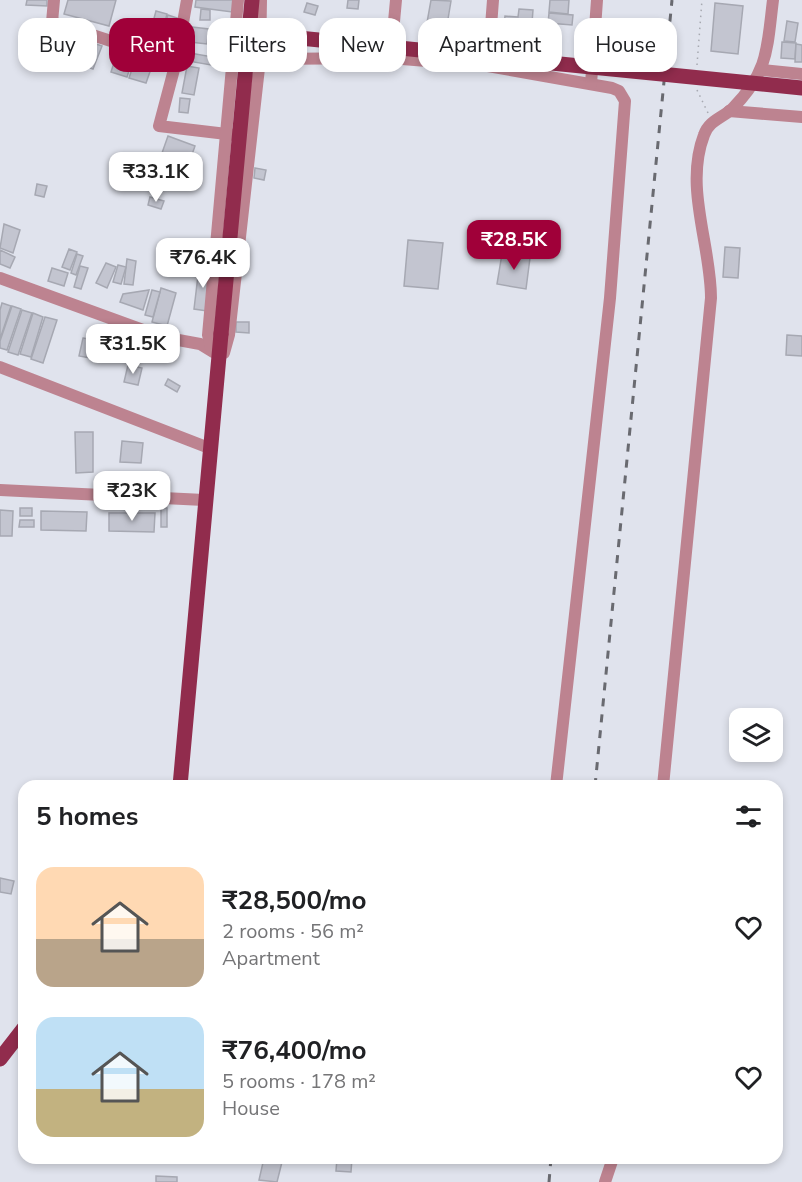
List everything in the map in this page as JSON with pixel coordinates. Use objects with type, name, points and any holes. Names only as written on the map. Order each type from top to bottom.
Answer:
[{"type":"main road","points":[[250,18],[252,0]]},
{"type":"main road","points":[[307,39],[802,88]]},
{"type":"main road","points":[[181,780],[215,355],[221,334],[245,72]]},
{"type":"main road","points":[[0,1059],[18,1036]]},
{"type":"street","points":[[54,0],[52,22],[109,40]]},
{"type":"street","points":[[184,18],[187,0]]},
{"type":"street","points":[[215,355],[208,335],[238,0]]},
{"type":"street","points":[[261,0],[261,18]]},
{"type":"street","points":[[394,18],[396,0]]},
{"type":"street","points":[[492,18],[493,0]]},
{"type":"street","points":[[591,84],[597,0]]},
{"type":"street","points":[[664,780],[711,298],[710,267],[700,212],[698,175],[704,135],[714,121],[729,111],[744,96],[762,70],[766,57],[773,0]]},
{"type":"street","points":[[762,70],[802,74]]},
{"type":"street","points":[[173,72],[159,126],[251,136]]},
{"type":"street","points":[[215,355],[229,335],[258,72]]},
{"type":"street","points":[[522,72],[619,91],[625,101],[610,298],[557,780]]},
{"type":"street","points":[[729,111],[802,117]]},
{"type":"street","points":[[0,279],[215,355]]},
{"type":"street","points":[[0,367],[209,448]]},
{"type":"street","points":[[0,490],[204,500]]},
{"type":"street","points":[[605,1182],[611,1164]]},
{"type":"path","points":[[697,71],[702,0]]},
{"type":"path","points":[[696,88],[714,121]]},
{"type":"building","points":[[27,0],[47,0],[47,6],[26,5]]},
{"type":"building","points":[[68,0],[116,0],[111,18],[109,18],[109,26],[97,23],[97,18],[79,18],[64,14]]},
{"type":"building","points":[[196,0],[234,0],[232,12],[195,7]]},
{"type":"building","points":[[348,0],[359,0],[358,9],[347,8]]},
{"type":"building","points":[[431,0],[451,1],[448,18],[428,18]]},
{"type":"building","points":[[550,0],[569,0],[568,14],[549,12]]},
{"type":"building","points":[[307,3],[318,6],[315,15],[304,12]]},
{"type":"building","points":[[715,3],[743,6],[738,54],[711,51]]},
{"type":"building","points":[[201,9],[210,10],[210,18],[200,20]]},
{"type":"building","points":[[519,9],[533,10],[532,18],[505,18],[505,16],[518,17]]},
{"type":"building","points":[[156,11],[167,14],[166,18],[154,18]]},
{"type":"building","points":[[549,13],[573,15],[572,25],[562,24],[562,18],[548,18]]},
{"type":"building","points":[[787,21],[798,23],[795,42],[784,41]]},
{"type":"building","points":[[195,27],[207,29],[207,44],[195,43]]},
{"type":"building","points":[[782,42],[796,43],[795,59],[781,58]]},
{"type":"building","points":[[97,44],[102,46],[97,59]]},
{"type":"building","points":[[796,44],[802,45],[802,62],[795,62]]},
{"type":"building","points":[[195,54],[207,56],[207,64],[195,62]]},
{"type":"building","points":[[195,67],[199,68],[194,95],[182,93],[186,72],[195,72]]},
{"type":"building","points":[[111,72],[129,72],[127,77]]},
{"type":"building","points":[[131,72],[150,72],[146,83],[129,78]]},
{"type":"building","points":[[180,98],[190,99],[188,113],[179,112]]},
{"type":"building","points":[[168,136],[195,146],[189,163],[162,153]]},
{"type":"building","points":[[120,158],[135,162],[131,175],[117,171]]},
{"type":"building","points":[[255,168],[266,170],[264,180],[254,178]]},
{"type":"building","points":[[37,184],[47,186],[44,197],[35,195]]},
{"type":"building","points":[[150,197],[164,201],[161,209],[148,205]]},
{"type":"building","points":[[4,224],[20,230],[13,253],[0,248]]},
{"type":"building","points":[[408,240],[443,243],[438,289],[404,286]]},
{"type":"building","points":[[725,247],[740,248],[738,278],[723,277]]},
{"type":"building","points":[[69,249],[77,252],[70,270],[62,267]]},
{"type":"building","points":[[0,250],[15,257],[10,268],[0,264]]},
{"type":"building","points":[[77,254],[83,256],[76,275],[71,273]]},
{"type":"building","points":[[502,254],[530,258],[526,289],[497,284]]},
{"type":"building","points":[[127,259],[136,261],[133,285],[124,284]]},
{"type":"building","points":[[106,263],[116,267],[107,288],[96,283]]},
{"type":"building","points":[[118,265],[126,267],[121,284],[113,282]]},
{"type":"building","points":[[80,266],[88,268],[81,289],[74,287]]},
{"type":"building","points":[[199,267],[212,268],[207,311],[194,309]]},
{"type":"building","points":[[52,268],[68,273],[64,286],[48,281]]},
{"type":"building","points":[[161,288],[176,293],[167,326],[152,322]]},
{"type":"building","points":[[149,290],[143,310],[120,302],[123,294]]},
{"type":"building","points":[[152,290],[160,292],[153,317],[145,315]]},
{"type":"building","points":[[2,303],[11,306],[0,339],[0,310]]},
{"type":"building","points":[[12,306],[21,309],[7,350],[0,348],[0,341]]},
{"type":"building","points":[[22,310],[32,313],[18,355],[8,352]]},
{"type":"building","points":[[33,313],[43,317],[31,357],[20,354]]},
{"type":"building","points":[[45,317],[57,320],[43,363],[31,359]]},
{"type":"building","points":[[236,322],[249,322],[249,333],[236,332]]},
{"type":"building","points":[[787,335],[802,336],[802,356],[786,355]]},
{"type":"building","points":[[83,338],[110,343],[106,361],[79,356]]},
{"type":"building","points":[[128,365],[142,368],[138,385],[124,382]]},
{"type":"building","points":[[168,379],[180,386],[177,392],[165,385]]},
{"type":"building","points":[[75,432],[93,432],[93,472],[76,473]]},
{"type":"building","points":[[122,441],[143,443],[141,463],[120,462]]},
{"type":"building","points":[[20,508],[32,508],[32,516],[20,516]]},
{"type":"building","points":[[161,508],[167,508],[167,527],[161,527]]},
{"type":"building","points":[[0,510],[13,511],[12,536],[0,536]]},
{"type":"building","points":[[41,511],[87,512],[86,531],[41,530]]},
{"type":"building","points":[[109,513],[155,513],[154,532],[109,531]]},
{"type":"building","points":[[20,520],[34,520],[34,527],[19,527]]},
{"type":"building","points":[[0,878],[14,881],[11,894],[0,892]]},
{"type":"building","points":[[263,1164],[282,1164],[277,1182],[259,1180]]},
{"type":"building","points":[[337,1164],[352,1164],[351,1172],[336,1171]]},
{"type":"building","points":[[156,1176],[177,1177],[177,1182],[156,1182]]},
{"type":"railway","points":[[596,780],[672,0]]},
{"type":"railway","points":[[549,1182],[550,1164]]}]
